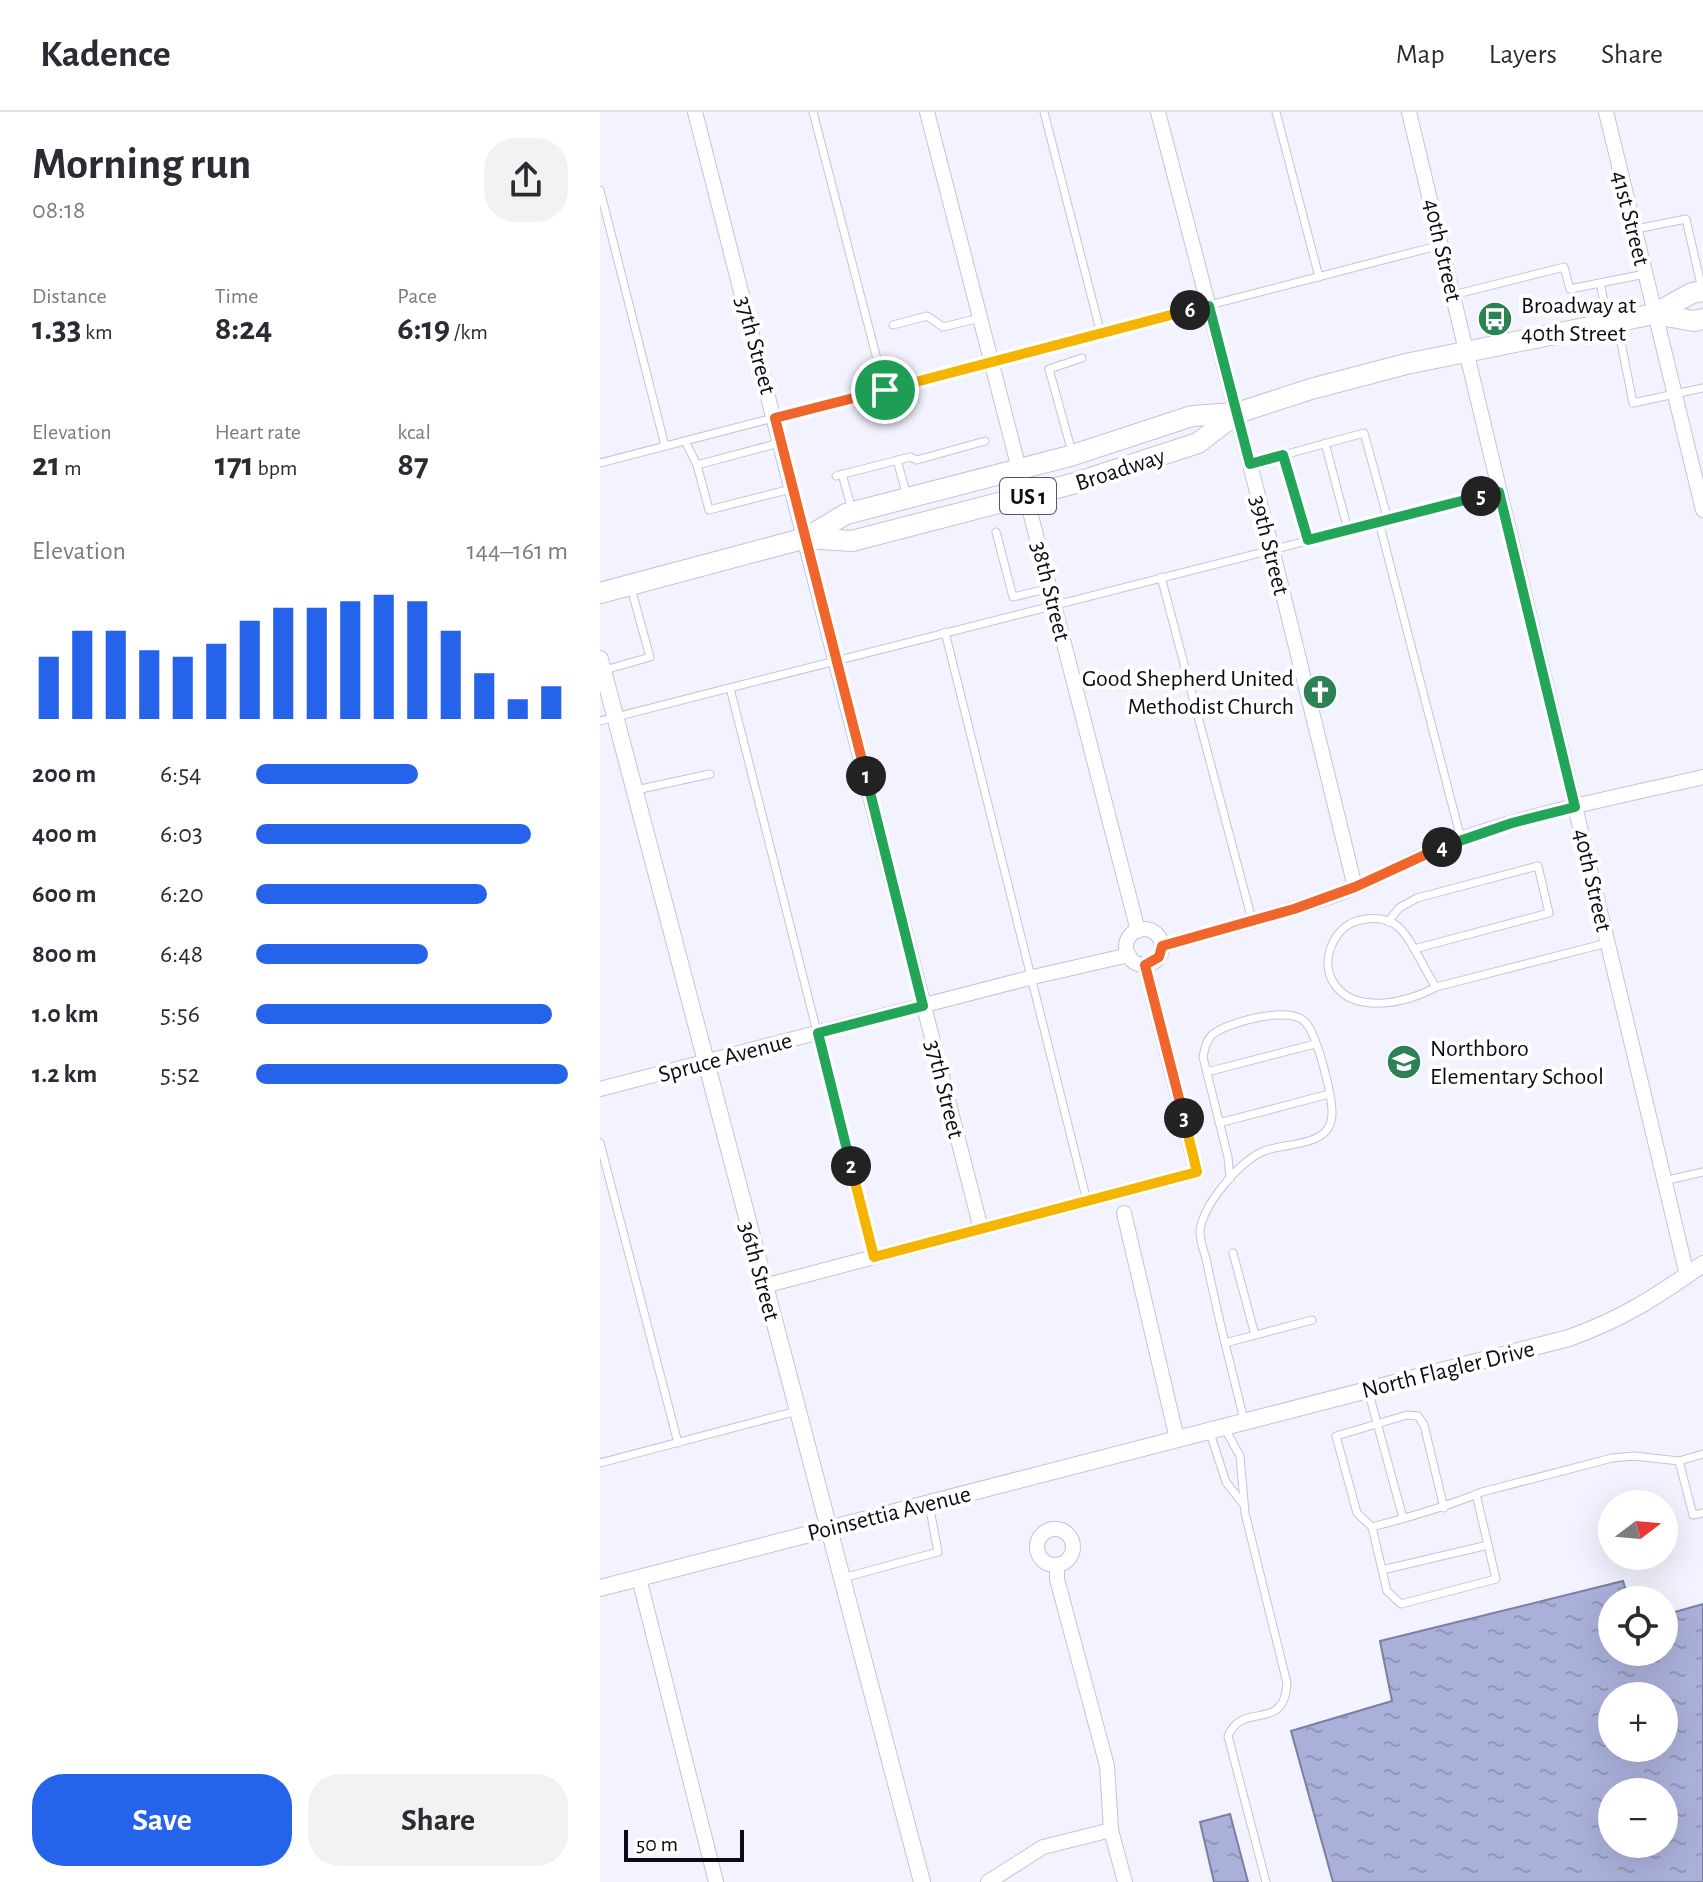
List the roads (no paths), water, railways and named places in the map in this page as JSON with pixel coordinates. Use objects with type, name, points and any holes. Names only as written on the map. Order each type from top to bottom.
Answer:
[{"type":"main road","name":"Broadway","points":[[600,593],[806,538],[853,513],[1072,455],[1192,416],[1237,413],[1351,378],[1467,350],[1654,314],[1692,293],[1703,291]]},
{"type":"main road","name":"Broadway","points":[[1654,314],[1694,321],[1703,319]]},
{"type":"main road","name":"Broadway","points":[[806,538],[852,541],[1114,472],[1198,443],[1237,413]]},
{"type":"street","name":"37th Street","points":[[695,112],[981,1229]]},
{"type":"street","name":"38th Street","points":[[927,112],[1138,931]]},
{"type":"street","name":"39th Street","points":[[1158,112],[1272,549],[1355,887]]},
{"type":"street","name":"40th Street","points":[[1409,112],[1664,1181],[1696,1273]]},
{"type":"street","name":"41st Street","points":[[1606,112],[1703,510]]},
{"type":"street","name":"36th Street","points":[[601,665],[607,719],[633,790],[922,1882]]},
{"type":"street","points":[[1162,946],[1294,909],[1355,887],[1461,839],[1575,807],[1703,777]]},
{"type":"street","points":[[1138,931],[1154,932],[1162,946],[1159,957],[1145,965],[1136,963],[1129,955],[1127,944],[1138,931]]},
{"type":"street","name":"Spruce Avenue","points":[[600,1089],[1129,955]]},
{"type":"street","points":[[764,1286],[1197,1172],[1145,965]]},
{"type":"street","points":[[1124,1213],[1177,1439]]},
{"type":"street","name":"North Flagler Drive","points":[[1177,1439],[1569,1338],[1608,1324],[1696,1273]]},
{"type":"street","name":"Poinsettia Avenue","points":[[600,1588],[1177,1439]]},
{"type":"street","points":[[1057,1565],[1057,1579],[1107,1766],[1111,1830],[1125,1882]]},
{"type":"street","points":[[639,1578],[716,1882]]},
{"type":"street","points":[[988,1882],[1043,1847],[1111,1830]]},
{"type":"lane","points":[[813,112],[885,390]]},
{"type":"lane","points":[[1044,112],[1101,334]]},
{"type":"lane","points":[[1276,112],[1319,277]]},
{"type":"lane","points":[[600,190],[665,446]]},
{"type":"lane","points":[[1634,230],[1686,219],[1703,291]]},
{"type":"lane","points":[[600,463],[1441,245]]},
{"type":"lane","points":[[1453,295],[1564,267],[1570,289],[1645,274]]},
{"type":"lane","points":[[1600,283],[1633,403],[1703,388]]},
{"type":"lane","points":[[893,325],[927,316],[943,327],[980,318]]},
{"type":"lane","points":[[1072,455],[1049,369],[1082,358]]},
{"type":"lane","points":[[1250,464],[1364,433],[1388,520]]},
{"type":"lane","points":[[685,441],[697,465],[709,510],[793,488]]},
{"type":"lane","points":[[853,513],[839,475],[910,457],[917,460],[985,441]]},
{"type":"lane","points":[[697,465],[781,443]]},
{"type":"lane","points":[[1325,443],[1348,530]]},
{"type":"lane","points":[[1283,455],[1308,540]]},
{"type":"lane","points":[[897,460],[908,498]]},
{"type":"lane","points":[[607,719],[1499,492]]},
{"type":"lane","points":[[1379,522],[1461,839]]},
{"type":"lane","points":[[996,532],[1013,597],[1050,588]]},
{"type":"lane","points":[[1161,577],[1252,920]]},
{"type":"lane","points":[[601,665],[650,657],[630,585]]},
{"type":"lane","points":[[945,632],[1087,1201]]},
{"type":"lane","points":[[730,688],[874,1257]]},
{"type":"lane","points":[[633,790],[710,774]]},
{"type":"lane","points":[[1388,922],[1399,908],[1417,898],[1538,866],[1549,913],[1414,949]]},
{"type":"lane","points":[[1436,987],[1396,925],[1378,917],[1354,921],[1337,933],[1329,953],[1331,977],[1344,992],[1364,1003],[1418,997],[1436,987],[1607,943]]},
{"type":"lane","points":[[1230,1179],[1203,1057],[1210,1037],[1219,1030],[1277,1013],[1293,1014],[1312,1031],[1329,1094],[1332,1117],[1328,1131],[1313,1140],[1263,1152],[1239,1169],[1213,1198],[1200,1231],[1244,1421]]},
{"type":"lane","points":[[1207,1072],[1315,1044]]},
{"type":"lane","points":[[1219,1123],[1329,1094]]},
{"type":"lane","points":[[600,1143],[678,1443]]},
{"type":"lane","points":[[1664,1181],[1703,1172]]},
{"type":"lane","points":[[1233,1253],[1255,1335]]},
{"type":"lane","points":[[1225,1343],[1312,1320]]},
{"type":"lane","points":[[1368,1390],[1403,1518]]},
{"type":"lane","points":[[600,1463],[797,1411]]},
{"type":"lane","points":[[1444,1508],[1424,1425],[1418,1416],[1407,1415],[1336,1436],[1357,1513],[1372,1527],[1387,1591],[1401,1604],[1496,1579],[1476,1494]]},
{"type":"lane","points":[[1216,1428],[1226,1482],[1245,1506]]},
{"type":"lane","points":[[1216,1428],[1240,1456],[1245,1506],[1287,1683],[1286,1700],[1278,1710],[1240,1720],[1228,1736],[1266,1882]]},
{"type":"lane","points":[[1372,1527],[1444,1508],[1476,1494],[1612,1458],[1634,1456],[1679,1461],[1703,1454]]},
{"type":"lane","points":[[1679,1461],[1693,1515],[1703,1513]]},
{"type":"lane","points":[[841,1579],[938,1552],[929,1503]]},
{"type":"lane","points":[[1382,1570],[1488,1545]]},
{"type":"water","points":[[1623,1581],[1625,1586],[1603,1586]]},
{"type":"water","points":[[1598,1587],[1598,1666],[1678,1666],[1678,1611],[1703,1604],[1703,1882],[1333,1882],[1291,1731],[1392,1701],[1380,1641]]},
{"type":"water","points":[[1230,1814],[1248,1882],[1214,1882],[1200,1822]]},
{"type":"place","name":"Broadway at 40th Street","points":[[1495,319]]},
{"type":"place","name":"Good Shepherd United Methodist Church","points":[[1320,692]]},
{"type":"place","name":"Northboro Elementary School","points":[[1404,1062]]}]
